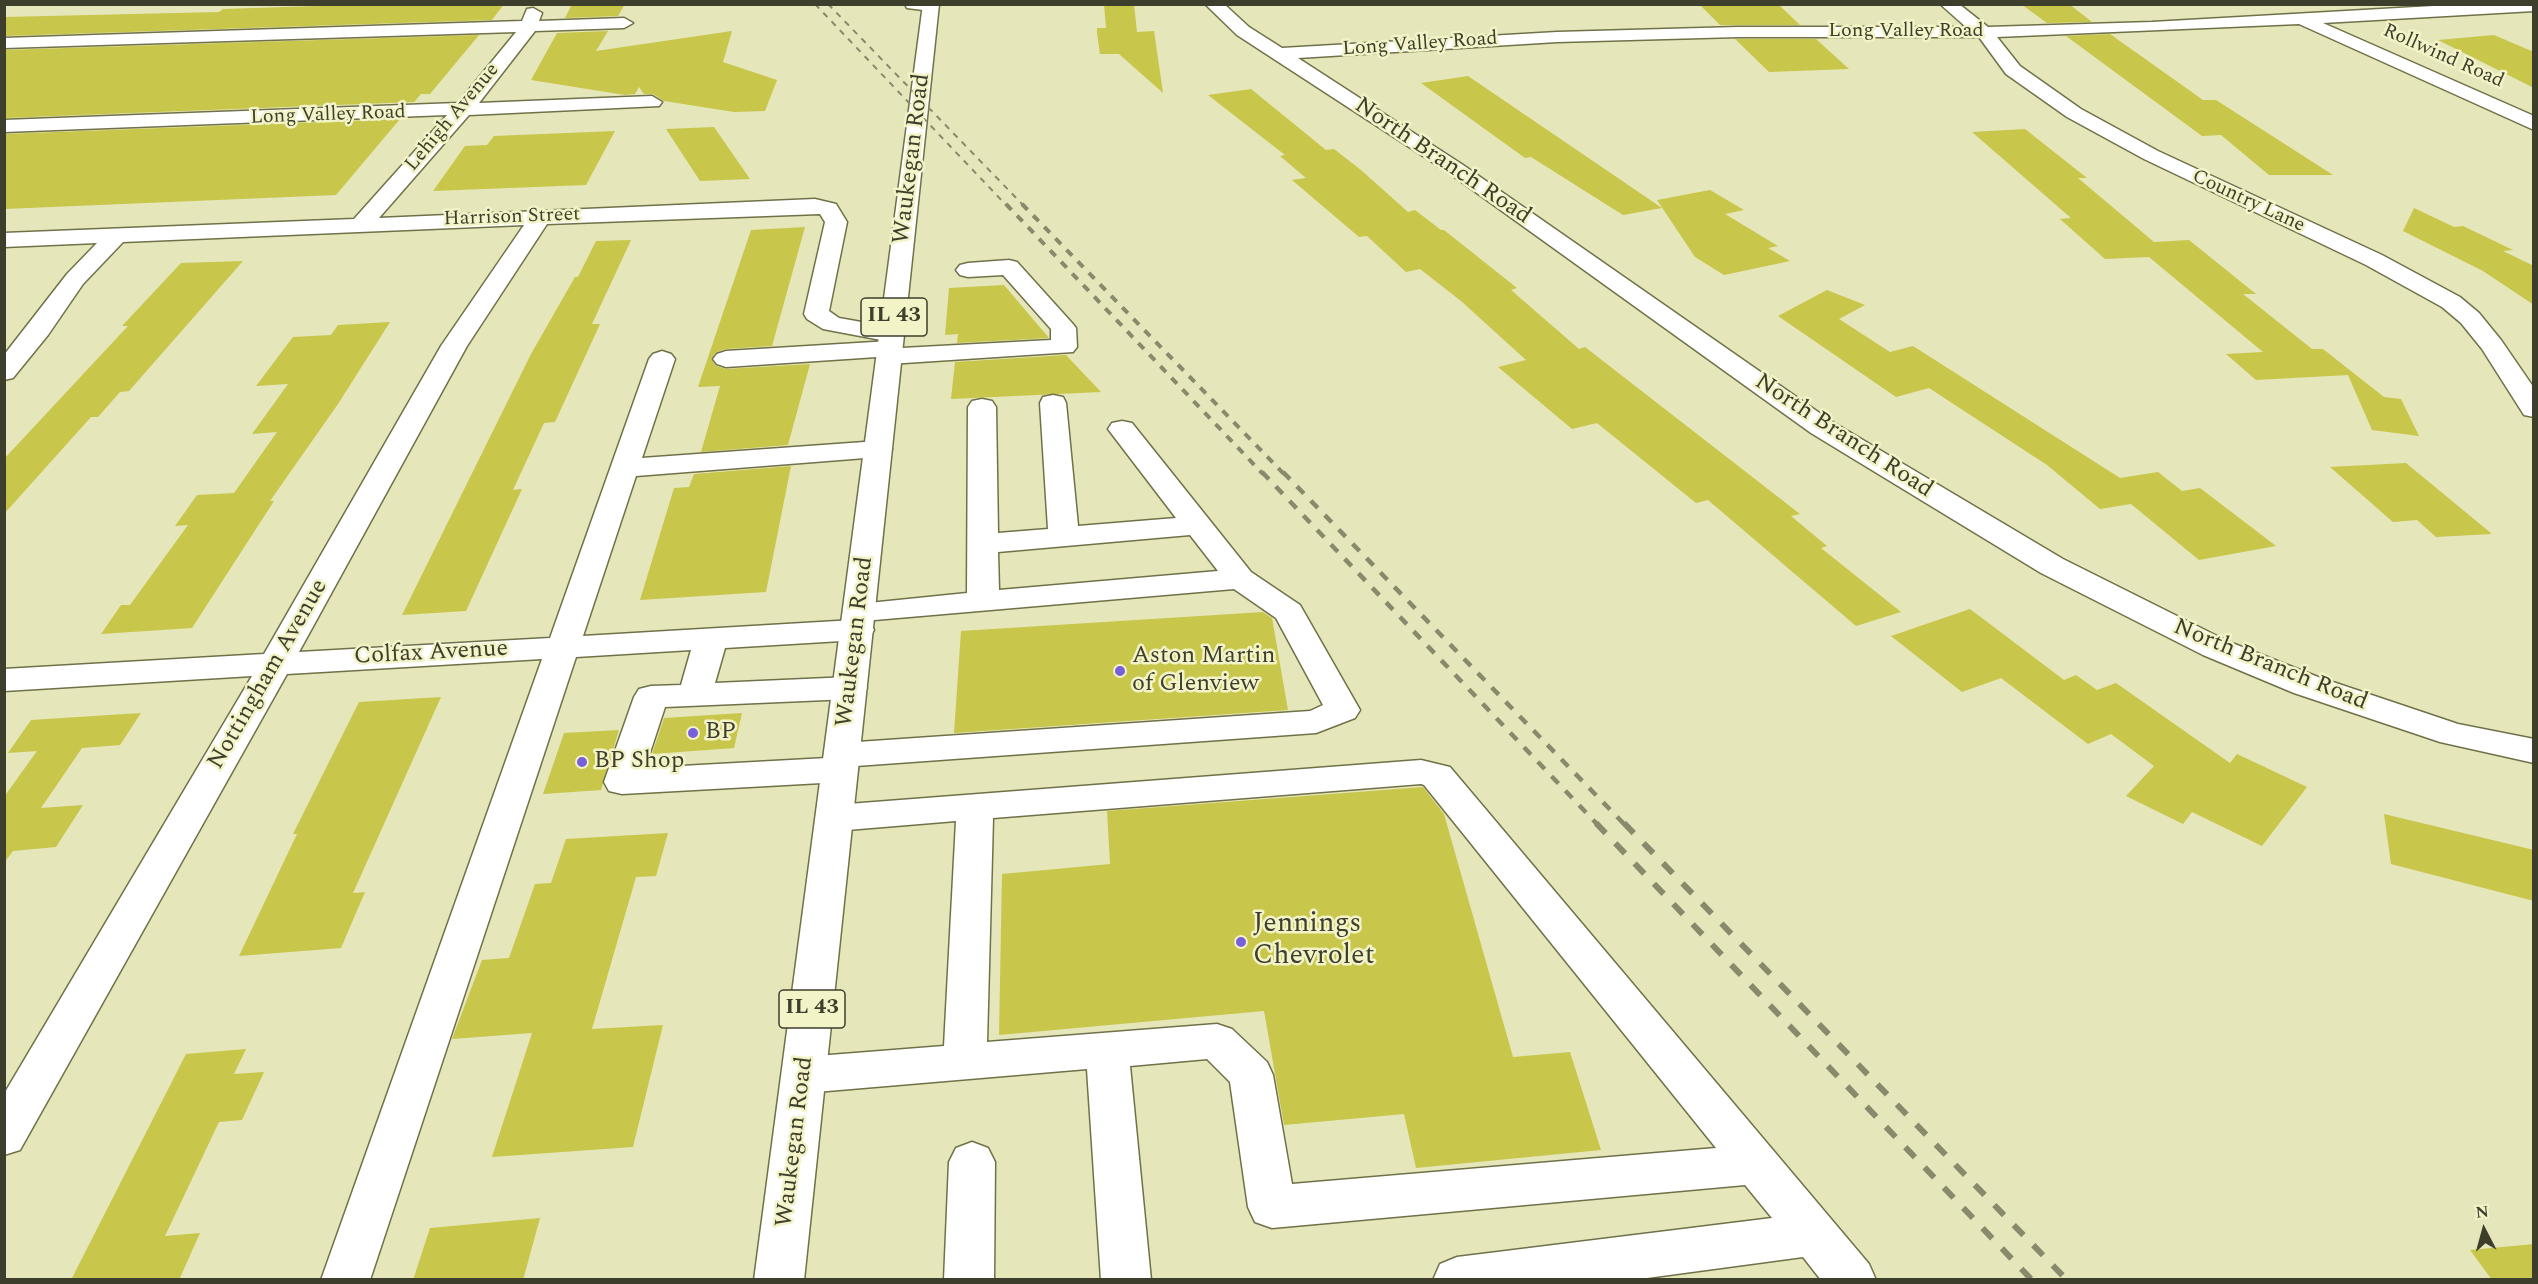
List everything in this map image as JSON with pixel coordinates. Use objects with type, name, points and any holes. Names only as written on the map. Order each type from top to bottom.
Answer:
[{"type":"street","name":"Lehigh Avenue","points":[[360,225],[462,111],[528,28],[537,4]]},
{"type":"street","name":"North Branch Road","points":[[1214,4],[1243,31],[1456,169],[1821,427],[2052,566],[2215,648],[2307,685],[2452,734],[2534,751]]},
{"type":"street","name":"Country Lane","points":[[1948,4],[1983,32],[2013,70],[2074,113],[2151,155],[2374,260],[2451,302],[2470,318],[2492,345],[2534,409]]},
{"type":"street","name":"Waukegan Road","points":[[779,1280],[859,621],[925,5]]},
{"type":"street","name":"Long Valley Road","points":[[1278,54],[1557,37],[1738,32],[1983,32],[2152,27],[2534,6]]},
{"type":"street","name":"Rollwind Road","points":[[2300,19],[2534,124]]},
{"type":"street","points":[[4,43],[528,28],[624,23]]},
{"type":"street","name":"Long Valley Road","points":[[4,126],[462,111],[652,102]]},
{"type":"street","name":"Harrison Street","points":[[4,240],[796,206],[828,209],[834,215],[836,222],[816,314],[832,324],[890,346]]},
{"type":"street","name":"Nottingham Avenue","points":[[4,1136],[276,663],[454,346],[540,217]]},
{"type":"street","points":[[4,372],[27,347],[75,279],[117,235]]},
{"type":"street","points":[[726,359],[890,346],[1064,347],[1063,328],[1009,267],[968,270]]},
{"type":"street","points":[[345,1280],[662,359]]},
{"type":"street","points":[[1053,403],[1064,537]]},
{"type":"street","points":[[982,407],[983,602]]},
{"type":"street","points":[[850,688],[651,697],[622,782],[1316,722],[1343,710],[1289,612],[1240,579],[1122,429]]},
{"type":"street","points":[[624,468],[878,449]]},
{"type":"street","points":[[982,544],[1198,525]]},
{"type":"street","name":"Colfax Avenue","points":[[4,680],[711,639],[859,621],[983,602],[1240,579]]},
{"type":"street","points":[[695,695],[711,639]]},
{"type":"street","points":[[835,818],[1421,772],[1437,776],[1852,1280]]},
{"type":"street","points":[[965,1062],[975,807]]},
{"type":"street","points":[[804,1076],[1217,1041],[1251,1074],[1272,1207],[1756,1164]]},
{"type":"street","points":[[1107,1050],[1126,1280]]},
{"type":"street","points":[[969,1280],[972,1162]]},
{"type":"street","points":[[1457,1280],[1814,1234]]},
{"type":"building","points":[[378,4],[504,4],[492,20],[4,36],[4,17],[219,12],[223,9]]},
{"type":"building","points":[[572,4],[625,4],[618,16],[565,18]]},
{"type":"building","points":[[1104,4],[1134,4],[1137,32],[1154,31],[1163,93],[1119,54],[1100,54],[1097,28],[1106,28]]},
{"type":"building","points":[[1699,4],[1778,4],[1800,25],[1720,25]]},
{"type":"building","points":[[2021,4],[2069,4],[2092,22],[2047,23]]},
{"type":"building","points":[[608,31],[596,51],[732,31],[723,62],[777,80],[765,111],[734,112],[664,101],[653,94],[644,94],[639,87],[635,94],[625,95],[531,80],[557,33]]},
{"type":"building","points":[[2110,34],[2203,100],[2216,100],[2333,175],[2269,175],[2221,135],[2202,136],[2066,36]]},
{"type":"building","points":[[479,35],[430,94],[421,94],[414,102],[4,118],[4,50]]},
{"type":"building","points":[[2494,35],[2534,52],[2534,88],[2438,40]]},
{"type":"building","points":[[1735,39],[1816,39],[1849,69],[1769,72]]},
{"type":"building","points":[[1468,76],[1662,208],[1623,215],[1531,157],[1525,158],[1421,83]]},
{"type":"building","points":[[1251,89],[1326,150],[1334,149],[1361,170],[1408,212],[1415,210],[1444,230],[1517,288],[1511,290],[1579,349],[1585,347],[1800,514],[1791,516],[1827,546],[1821,548],[1901,612],[1856,626],[1708,500],[1696,503],[1597,423],[1572,429],[1498,367],[1526,360],[1461,301],[1420,269],[1406,272],[1367,236],[1359,237],[1292,180],[1306,178],[1280,156],[1285,155],[1208,95]]},
{"type":"building","points":[[400,119],[336,195],[4,209],[4,134]]},
{"type":"building","points":[[714,127],[750,179],[700,181],[666,129]]},
{"type":"building","points":[[2025,129],[2087,178],[2078,178],[2154,242],[2189,240],[2256,294],[2243,294],[2312,349],[2323,349],[2384,397],[2401,399],[2419,436],[2372,430],[2348,375],[2256,380],[2226,354],[2263,352],[2149,257],[2105,259],[2060,219],[2071,218],[1972,132]]},
{"type":"building","points":[[615,131],[586,185],[433,191],[465,146],[487,145],[494,136]]},
{"type":"building","points":[[1710,190],[1744,210],[1725,214],[1778,246],[1768,248],[1790,261],[1724,275],[1695,257],[1657,200]]},
{"type":"building","points":[[2414,208],[2454,227],[2463,226],[2513,250],[2503,251],[2534,266],[2534,305],[2483,271],[2403,231]]},
{"type":"building","points":[[805,227],[772,346],[725,349],[715,353],[711,359],[716,366],[726,369],[810,364],[788,445],[701,452],[720,386],[698,387],[751,230]]},
{"type":"building","points":[[631,240],[592,324],[600,324],[555,422],[544,423],[513,490],[522,489],[466,611],[402,615],[531,354],[575,277],[578,277],[596,241]]},
{"type":"building","points":[[243,261],[129,391],[120,392],[98,417],[91,417],[4,514],[4,459],[128,326],[122,326],[181,263]]},
{"type":"building","points":[[1004,285],[1049,338],[957,343],[958,334],[945,335],[949,288]]},
{"type":"building","points":[[1827,290],[1865,305],[1839,319],[1890,352],[1913,346],[2120,478],[2158,472],[2182,491],[2200,488],[2276,546],[2199,560],[2131,504],[2100,509],[2047,465],[1929,388],[1896,397],[1778,316]]},
{"type":"building","points":[[390,322],[338,404],[270,501],[274,501],[192,628],[101,634],[121,605],[130,605],[188,525],[175,526],[197,495],[234,493],[277,432],[252,434],[288,384],[256,386],[293,337],[331,335],[338,325]]},
{"type":"building","points":[[1066,355],[1101,392],[951,399],[955,362]]},
{"type":"building","points":[[2406,463],[2492,534],[2436,537],[2417,520],[2393,522],[2330,467]]},
{"type":"building","points":[[791,466],[766,592],[640,600],[674,488],[689,487],[694,474]]},
{"type":"building","points":[[1970,609],[2064,680],[2076,675],[2097,690],[2116,683],[2230,763],[2237,754],[2307,787],[2262,846],[2192,812],[2183,824],[2126,796],[2154,766],[2111,734],[2088,744],[2001,678],[1962,692],[1891,636]]},
{"type":"building","name":"Aston Martin of Glenview","points":[[1263,612],[1272,618],[1288,710],[954,733],[961,631]]},
{"type":"building","points":[[441,697],[353,893],[365,892],[341,948],[239,956],[297,834],[293,834],[359,702]]},
{"type":"building","points":[[141,713],[120,745],[82,748],[41,808],[83,805],[56,847],[13,851],[4,863],[4,797],[37,751],[8,753],[31,720]]},
{"type":"building","name":"BP","points":[[742,713],[734,748],[652,754],[664,718]]},
{"type":"building","name":"BP Shop","points":[[619,730],[601,790],[543,794],[564,733]]},
{"type":"building","name":"Jennings Chevrolet","points":[[1423,787],[1444,814],[1513,1057],[1570,1052],[1601,1150],[1416,1168],[1404,1114],[1284,1125],[1264,1011],[999,1035],[1002,874],[1110,864],[1107,811]]},
{"type":"building","points":[[2384,814],[2534,850],[2534,901],[2391,864]]},
{"type":"building","points":[[668,833],[656,876],[636,877],[592,1029],[663,1025],[633,1147],[492,1157],[532,1033],[452,1039],[482,960],[509,958],[535,884],[551,883],[566,839]]},
{"type":"building","points":[[246,1049],[234,1074],[264,1072],[242,1120],[219,1122],[165,1236],[200,1233],[179,1280],[71,1280],[186,1054]]},
{"type":"building","points":[[540,1218],[523,1280],[413,1280],[430,1228]]},
{"type":"building","points":[[2534,1244],[2534,1280],[2492,1280],[2470,1250]]},
{"type":"railway","points":[[815,4],[1007,206]]},
{"type":"railway","points":[[828,4],[1024,206]]},
{"type":"railway","points":[[1006,204],[1263,474]]},
{"type":"railway","points":[[1022,204],[1284,474]]},
{"type":"railway","points":[[1262,472],[1598,825]]},
{"type":"railway","points":[[1283,472],[1625,825]]},
{"type":"railway","points":[[1596,823],[2032,1280]]},
{"type":"railway","points":[[1624,823],[2067,1280]]},
{"type":"place","name":"Aston Martin of Glenview","points":[[1120,671]]},
{"type":"place","name":"BP","points":[[693,733]]},
{"type":"place","name":"BP Shop","points":[[582,762]]},
{"type":"place","name":"Jennings Chevrolet","points":[[1241,942]]}]
